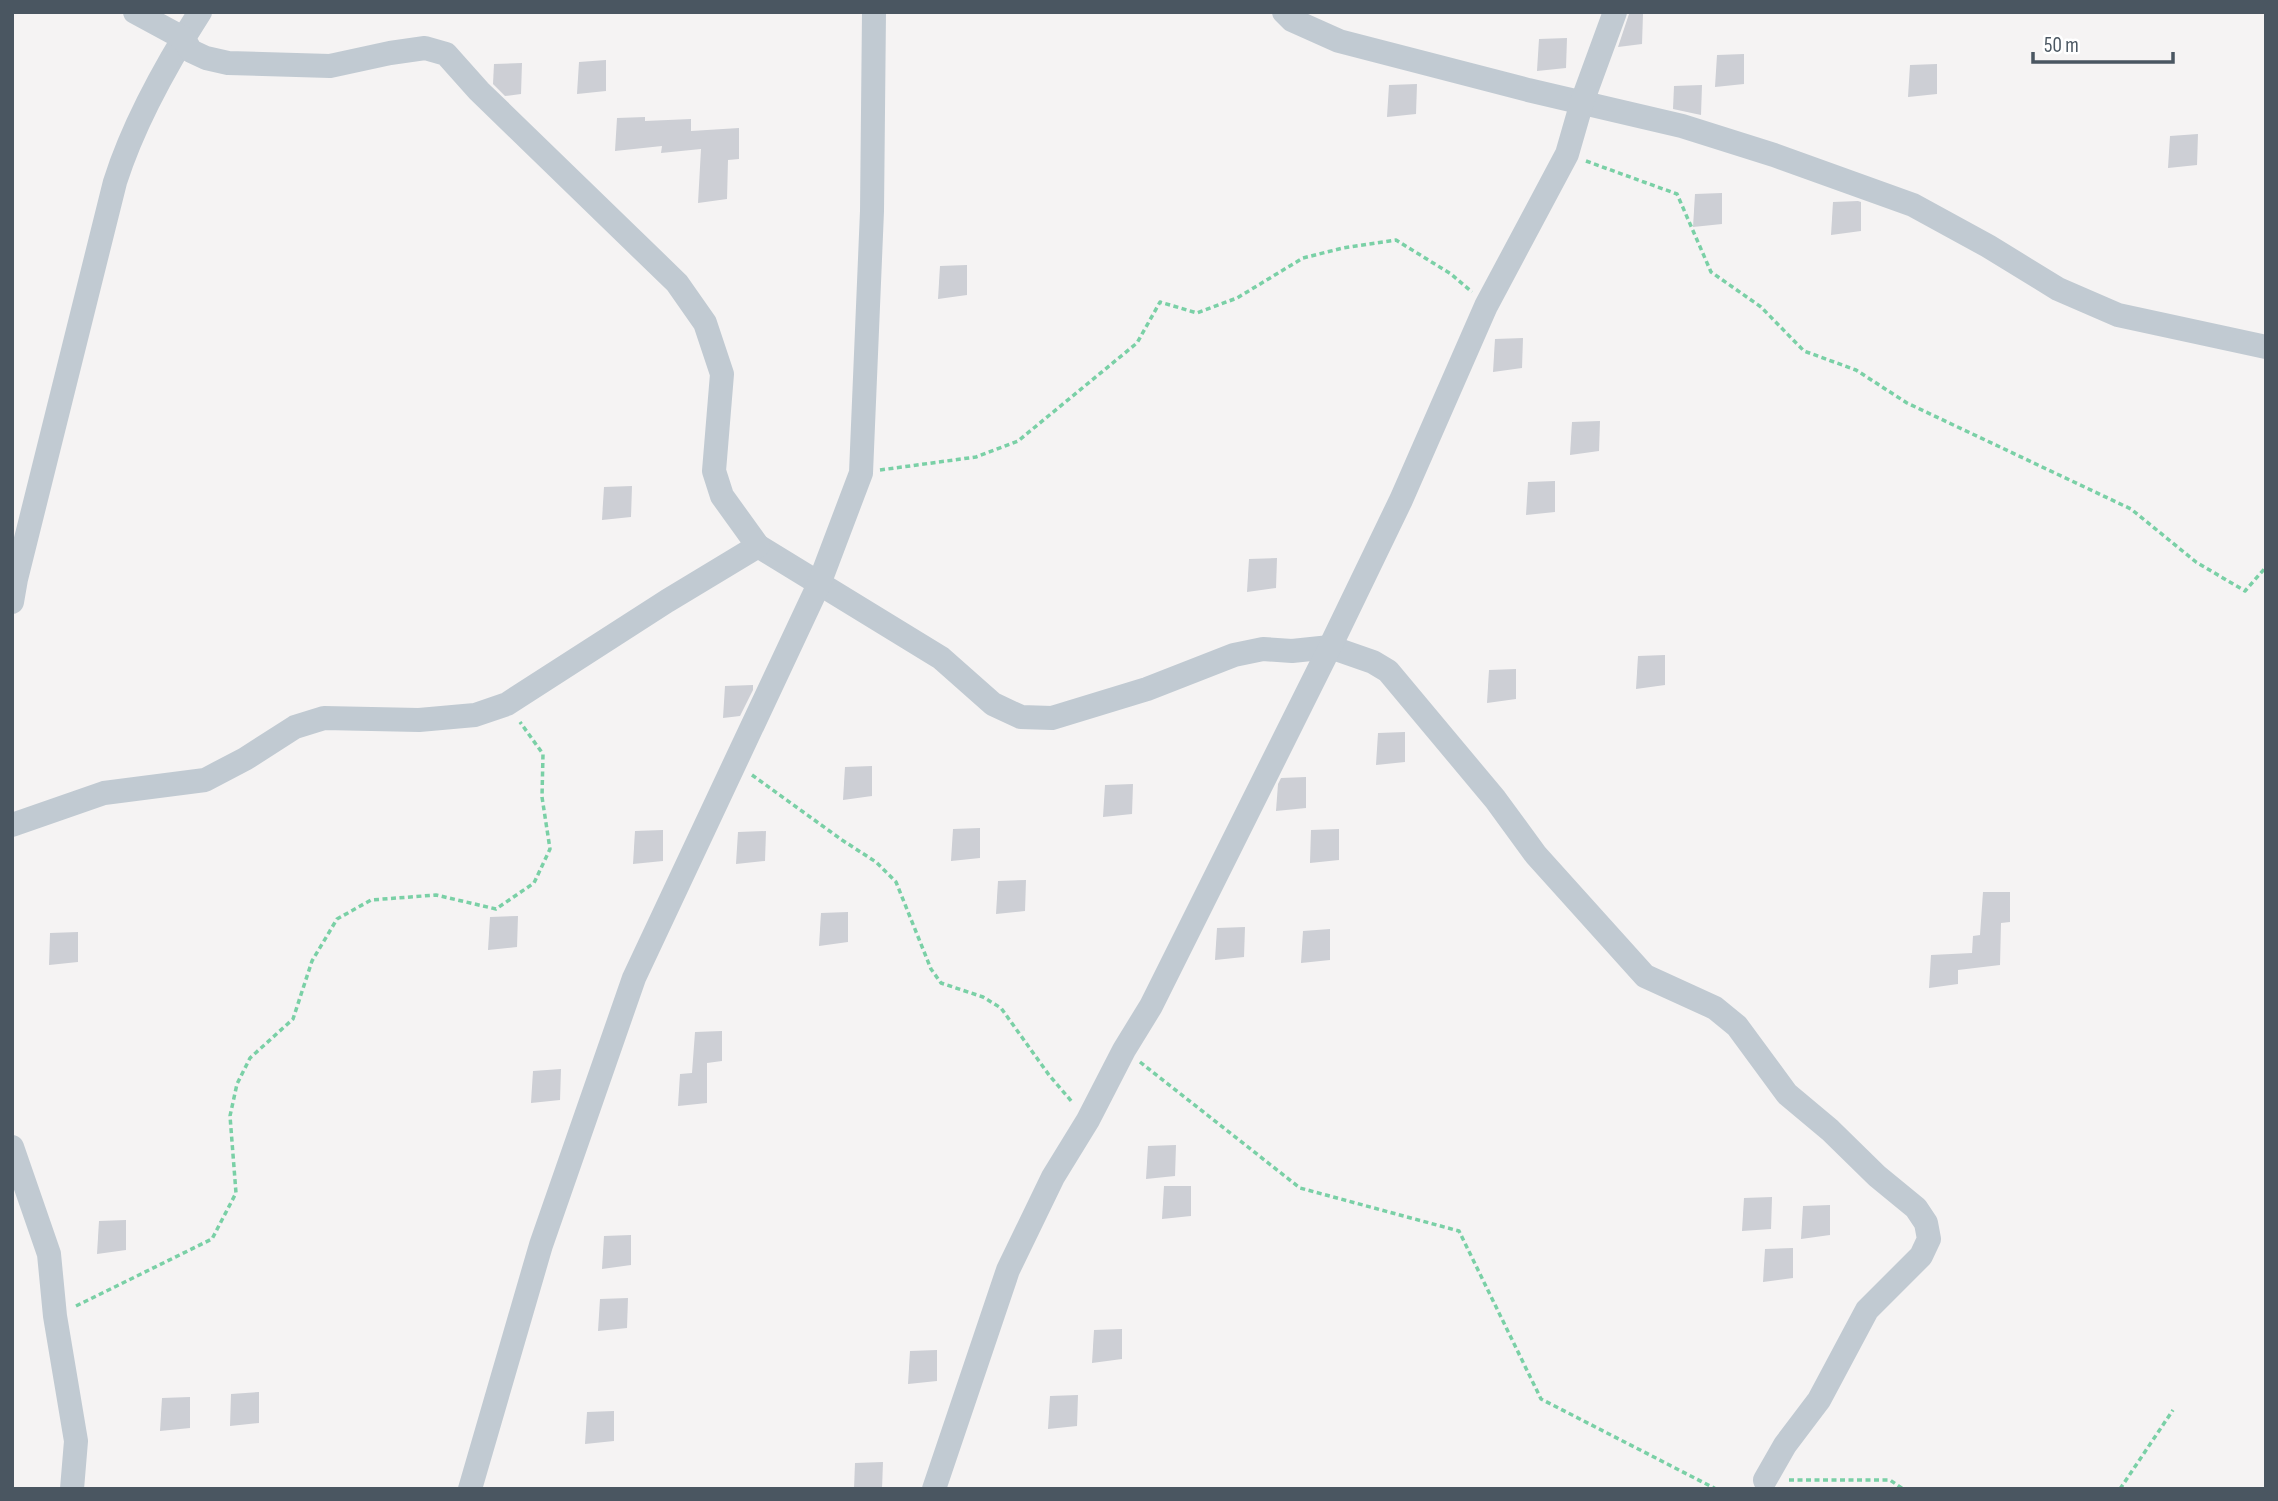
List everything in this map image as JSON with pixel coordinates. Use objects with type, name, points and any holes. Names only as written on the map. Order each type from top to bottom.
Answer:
[{"type":"street","points":[[135,12],[183,38],[191,51],[228,63],[330,66],[425,48],[446,54],[498,110],[677,284],[705,323],[722,374],[714,471],[722,496],[758,547],[941,658],[993,704],[1021,717],[1052,718],[1147,690],[1234,654],[1263,649],[1292,651],[1330,647],[1373,662],[1388,671],[1495,799],[1536,855],[1645,976],[1715,1008],[1737,1026],[1787,1094],[1916,1208],[1926,1223],[1929,1239],[1921,1256],[1867,1310],[1819,1400],[1784,1445],[1765,1480]]},
{"type":"street","points":[[12,602],[115,182],[128,142],[183,38],[200,12]]},
{"type":"street","points":[[470,1489],[541,1245],[634,978],[820,584],[861,473],[872,211],[874,12]]},
{"type":"street","points":[[1284,12],[1292,20],[1339,41],[1682,126],[1735,142],[1913,205],[1988,246],[2058,289],[2118,315],[2266,346]]},
{"type":"street","points":[[934,1489],[1008,1270],[1054,1177],[1151,1006],[1401,500],[1486,306],[1567,154],[1582,102],[1615,12]]},
{"type":"street","points":[[12,825],[104,793],[205,780],[245,759],[295,727],[324,718],[430,719],[475,715],[508,704],[667,601],[758,547]]},
{"type":"street","points":[[12,1147],[48,1254],[55,1316],[76,1441],[72,1489]]},
{"type":"path","points":[[1567,154],[1677,194],[1711,272],[1761,307],[1804,351],[1856,370],[1907,403],[2131,509],[2196,562],[2245,591],[2266,567]]},
{"type":"path","points":[[861,473],[976,457],[1018,441],[1137,343],[1160,302],[1197,313],[1237,298],[1303,258],[1343,248],[1396,240],[1451,274],[1486,306]]},
{"type":"path","points":[[55,1316],[212,1239],[236,1193],[230,1116],[237,1084],[250,1058],[293,1018],[312,961],[337,919],[371,900],[436,895],[496,909],[534,883],[550,849],[542,797],[543,754],[508,704]]},
{"type":"path","points":[[735,763],[883,869],[896,882],[931,969],[941,983],[983,997],[1002,1009],[1049,1075],[1088,1120]]},
{"type":"path","points":[[1124,1050],[1300,1188],[1460,1231],[1541,1399],[1716,1489]]},
{"type":"path","points":[[2120,1489],[2173,1410]]},
{"type":"path","points":[[1765,1480],[1889,1480],[1903,1489]]},
{"type":"building","points":[[1629,14],[1643,14],[1642,44],[1618,47]]},
{"type":"building","points":[[1567,38],[1566,68],[1537,71],[1539,39]]},
{"type":"building","points":[[1744,54],[1744,84],[1715,87],[1717,55]]},
{"type":"building","points":[[606,60],[606,91],[577,94],[579,62]]},
{"type":"building","points":[[522,63],[521,94],[505,96],[493,84],[494,64]]},
{"type":"building","points":[[1937,64],[1937,94],[1908,97],[1910,65]]},
{"type":"building","points":[[1417,84],[1416,114],[1387,117],[1389,85]]},
{"type":"building","points":[[1702,85],[1701,115],[1673,109],[1674,86]]},
{"type":"building","points":[[645,117],[645,121],[691,119],[691,131],[739,128],[739,159],[728,160],[727,199],[698,203],[701,149],[661,153],[662,146],[615,151],[617,118]]},
{"type":"building","points":[[2198,134],[2197,165],[2168,168],[2170,136]]},
{"type":"building","points":[[1722,193],[1722,224],[1693,227],[1695,194]]},
{"type":"building","points":[[1833,202],[1861,202],[1861,231],[1831,235]]},
{"type":"building","points":[[967,265],[967,295],[938,299],[940,266]]},
{"type":"building","points":[[1523,338],[1522,368],[1493,372],[1495,339]]},
{"type":"building","points":[[1600,421],[1599,451],[1570,455],[1572,422]]},
{"type":"building","points":[[1555,481],[1555,512],[1526,515],[1528,482]]},
{"type":"building","points":[[632,486],[631,517],[602,520],[604,487]]},
{"type":"building","points":[[1277,558],[1276,588],[1247,592],[1249,559]]},
{"type":"building","points":[[1665,655],[1665,685],[1636,689],[1638,656]]},
{"type":"building","points":[[1516,669],[1516,699],[1487,703],[1489,670]]},
{"type":"building","points":[[753,685],[740,716],[723,718],[725,686]]},
{"type":"building","points":[[1405,732],[1405,762],[1376,765],[1378,733]]},
{"type":"building","points":[[872,766],[872,796],[843,800],[845,767]]},
{"type":"building","points":[[1306,777],[1306,808],[1276,811],[1281,778]]},
{"type":"building","points":[[1133,784],[1132,814],[1103,817],[1105,785]]},
{"type":"building","points":[[980,828],[980,858],[951,861],[953,829]]},
{"type":"building","points":[[1339,829],[1339,860],[1310,863],[1311,830]]},
{"type":"building","points":[[663,830],[663,861],[633,864],[635,831]]},
{"type":"building","points":[[766,831],[765,861],[736,864],[738,832]]},
{"type":"building","points":[[1026,880],[1025,911],[996,914],[998,881]]},
{"type":"building","points":[[1983,892],[2010,892],[2010,922],[2001,923],[2000,965],[1958,970],[1958,984],[1929,988],[1931,955],[1972,953],[1973,936],[1980,935]]},
{"type":"building","points":[[848,912],[848,942],[819,946],[821,913]]},
{"type":"building","points":[[518,916],[517,947],[488,950],[490,917]]},
{"type":"building","points":[[1245,927],[1244,957],[1215,960],[1217,928]]},
{"type":"building","points":[[1330,929],[1330,960],[1301,963],[1303,931]]},
{"type":"building","points":[[78,932],[78,962],[49,965],[50,933]]},
{"type":"building","points":[[722,1031],[722,1061],[707,1063],[707,1103],[678,1106],[680,1074],[692,1073],[695,1032]]},
{"type":"building","points":[[561,1069],[560,1100],[531,1103],[533,1071]]},
{"type":"building","points":[[1176,1145],[1175,1176],[1146,1179],[1148,1146]]},
{"type":"building","points":[[1164,1186],[1191,1186],[1191,1216],[1162,1219]]},
{"type":"building","points":[[1772,1197],[1771,1229],[1742,1231],[1744,1198]]},
{"type":"building","points":[[1830,1205],[1830,1235],[1801,1239],[1803,1206]]},
{"type":"building","points":[[126,1220],[126,1250],[97,1254],[99,1221]]},
{"type":"building","points":[[631,1235],[631,1265],[602,1269],[604,1236]]},
{"type":"building","points":[[1793,1248],[1793,1278],[1763,1282],[1765,1249]]},
{"type":"building","points":[[628,1298],[627,1328],[598,1331],[600,1299]]},
{"type":"building","points":[[1122,1329],[1122,1359],[1092,1363],[1094,1330]]},
{"type":"building","points":[[937,1350],[937,1381],[908,1384],[910,1351]]},
{"type":"building","points":[[259,1392],[259,1423],[230,1426],[231,1394]]},
{"type":"building","points":[[1078,1395],[1077,1426],[1048,1429],[1050,1396]]},
{"type":"building","points":[[190,1397],[190,1428],[160,1431],[162,1398]]},
{"type":"building","points":[[614,1411],[614,1441],[585,1444],[587,1412]]},
{"type":"building","points":[[883,1462],[882,1489],[854,1489],[855,1463]]}]
